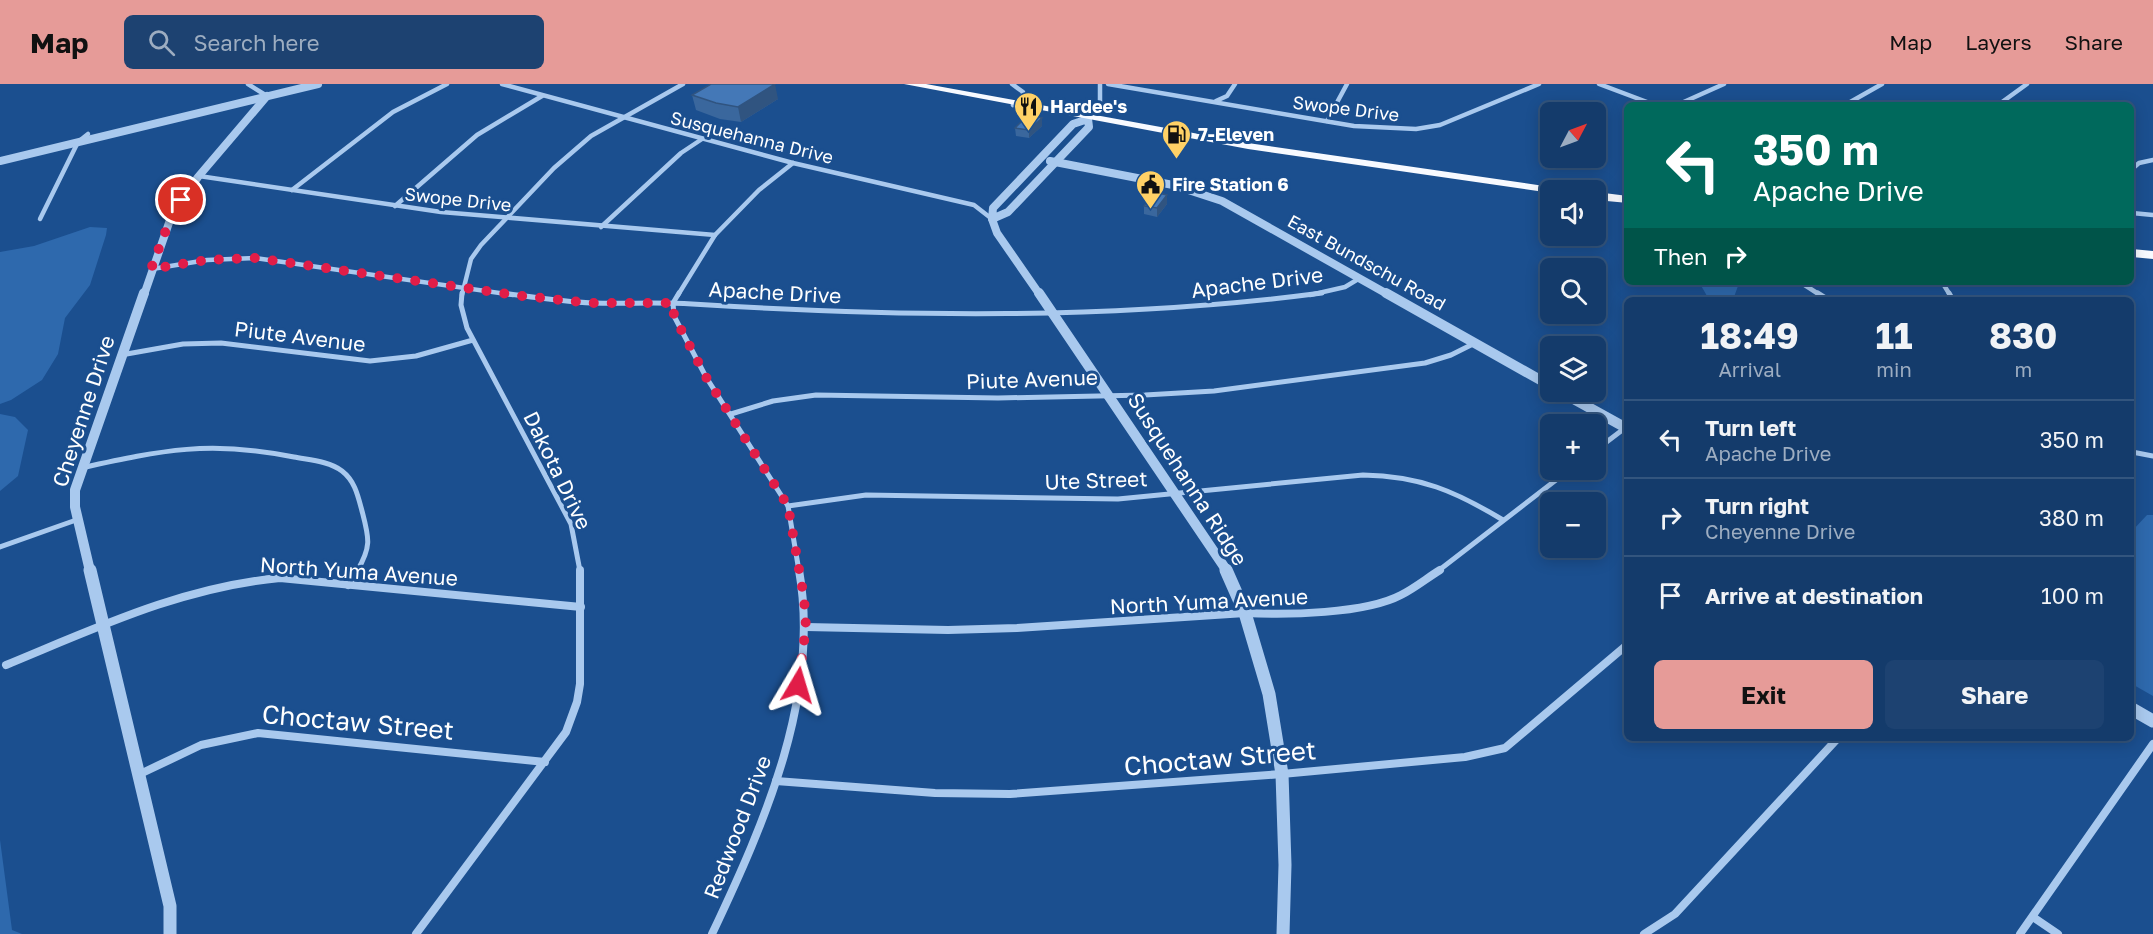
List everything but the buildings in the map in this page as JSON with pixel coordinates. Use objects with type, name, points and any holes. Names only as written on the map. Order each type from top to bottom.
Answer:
[{"type":"highway","points":[[909,84],[1088,119],[1331,159],[1540,188]]},
{"type":"highway","points":[[1606,197],[1624,200]]},
{"type":"highway","points":[[2134,253],[2153,255]]},
{"type":"street","points":[[248,84],[267,96]]},
{"type":"street","points":[[0,161],[318,84]]},
{"type":"street","points":[[292,190],[393,112],[447,84]]},
{"type":"street","name":"Susquehanna Drive","points":[[502,84],[702,140],[974,205],[992,219]]},
{"type":"street","name":"Dakota Drive","points":[[416,934],[566,732],[577,702],[580,684],[580,561],[571,524],[473,340],[462,315],[463,287],[471,259],[569,154],[619,118],[683,84]]},
{"type":"street","points":[[1012,84],[1023,93],[1023,97],[1013,105]]},
{"type":"street","points":[[1088,119],[1089,127],[1008,212],[992,219],[993,208],[1073,124],[1088,119],[1100,104],[1100,84]]},
{"type":"street","name":"Swope Drive","points":[[1108,84],[1204,102],[1216,101],[1327,121],[1384,128],[1432,127],[1539,84]]},
{"type":"street","points":[[1216,101],[1227,96],[1235,84]]},
{"type":"street","points":[[1327,121],[1347,84]]},
{"type":"street","points":[[1599,84],[1647,102]]},
{"type":"street","points":[[1684,102],[1724,84]]},
{"type":"street","points":[[1850,102],[1882,84]]},
{"type":"street","points":[[2002,102],[2027,84]]},
{"type":"street","name":"Cheyenne Drive","points":[[170,934],[170,906],[75,507],[75,490],[171,217],[199,176],[267,96]]},
{"type":"street","points":[[395,206],[477,135],[542,96]]},
{"type":"street","points":[[40,219],[78,142],[88,134]]},
{"type":"street","points":[[601,227],[681,153],[702,140]]},
{"type":"street","points":[[1056,143],[1070,146]]},
{"type":"street","name":"East Bundschu Road","points":[[1040,160],[1173,185],[1206,194],[1540,380]]},
{"type":"street","points":[[2134,167],[2139,163],[2153,160]]},
{"type":"street","points":[[673,303],[716,235],[759,190],[793,163]]},
{"type":"street","name":"Swope Drive","points":[[199,176],[395,206],[507,219],[716,235]]},
{"type":"street","points":[[2134,213],[2153,215]]},
{"type":"street","name":"Susquehanna Ridge","points":[[992,219],[997,233],[1109,393],[1229,574],[1245,614],[1269,694],[1282,774],[1285,865],[1283,934]]},
{"type":"street","name":"Apache Drive","points":[[151,269],[207,260],[255,258],[591,303],[673,303],[822,312],[1122,311],[1238,304],[1323,293],[1360,278]]},
{"type":"street","points":[[1805,285],[1824,297]]},
{"type":"street","name":"Redwood Drive","points":[[673,303],[674,316],[706,377],[788,506],[804,598],[806,627],[797,700],[776,782],[748,858],[712,934]]},
{"type":"street","name":"Piute Avenue","points":[[121,355],[183,344],[220,343],[370,361],[416,356],[473,340]]},
{"type":"street","name":"Piute Avenue","points":[[731,414],[773,401],[816,394],[998,398],[1214,391],[1425,363],[1451,355],[1475,343]]},
{"type":"street","points":[[1579,402],[1624,427]]},
{"type":"street","points":[[1606,443],[1624,429]]},
{"type":"street","points":[[81,468],[168,451],[213,446],[328,464],[342,471],[355,486],[370,541],[365,558],[348,585]]},
{"type":"street","points":[[2134,452],[2153,456]]},
{"type":"street","name":"Ute Street","points":[[788,506],[866,495],[1071,499],[1177,494],[1364,475],[1397,474],[1434,482],[1503,520]]},
{"type":"street","name":"North Yuma Avenue","points":[[806,627],[948,630],[1324,612],[1362,606],[1400,596],[1447,565],[1556,480]]},
{"type":"street","points":[[0,547],[79,519]]},
{"type":"street","name":"North Yuma Avenue","points":[[6,665],[179,596],[226,583],[280,578],[581,607]]},
{"type":"street","name":"Choctaw Street","points":[[776,782],[935,793],[1010,794],[1282,774],[1465,757],[1504,748],[1624,647]]},
{"type":"street","points":[[2134,710],[2153,721]]},
{"type":"street","name":"Choctaw Street","points":[[140,774],[201,745],[258,733],[545,762]]},
{"type":"street","points":[[1644,934],[1675,914],[1835,741]]},
{"type":"street","points":[[2020,934],[2153,744]]},
{"type":"street","points":[[2033,917],[2058,934]]},
{"type":"shaded area","points":[[90,227],[107,228],[106,235],[90,285],[65,318],[58,354],[42,380],[11,400],[0,404],[0,252],[34,246]]},
{"type":"shaded area","points":[[1701,285],[1738,286],[1734,297],[1702,297],[1707,296]]},
{"type":"shaded area","points":[[0,414],[15,417],[28,430],[18,476],[0,491]]},
{"type":"shaded area","points":[[2147,515],[2153,515],[2153,696],[2134,685],[2134,529]]},
{"type":"shaded area","points":[[0,840],[12,930],[22,934],[0,934]]},
{"type":"place","name":"Hardee's","points":[[1029,132]]},
{"type":"place","name":"7-Eleven","points":[[1177,160]]},
{"type":"place","name":"Fire Station 6","points":[[1151,210]]},
{"type":"route","points":[[181,200],[171,217],[151,269],[220,258],[255,258],[522,296],[591,303],[673,303],[674,316],[706,377],[779,488],[788,506],[804,598],[806,627],[798,685]]}]
